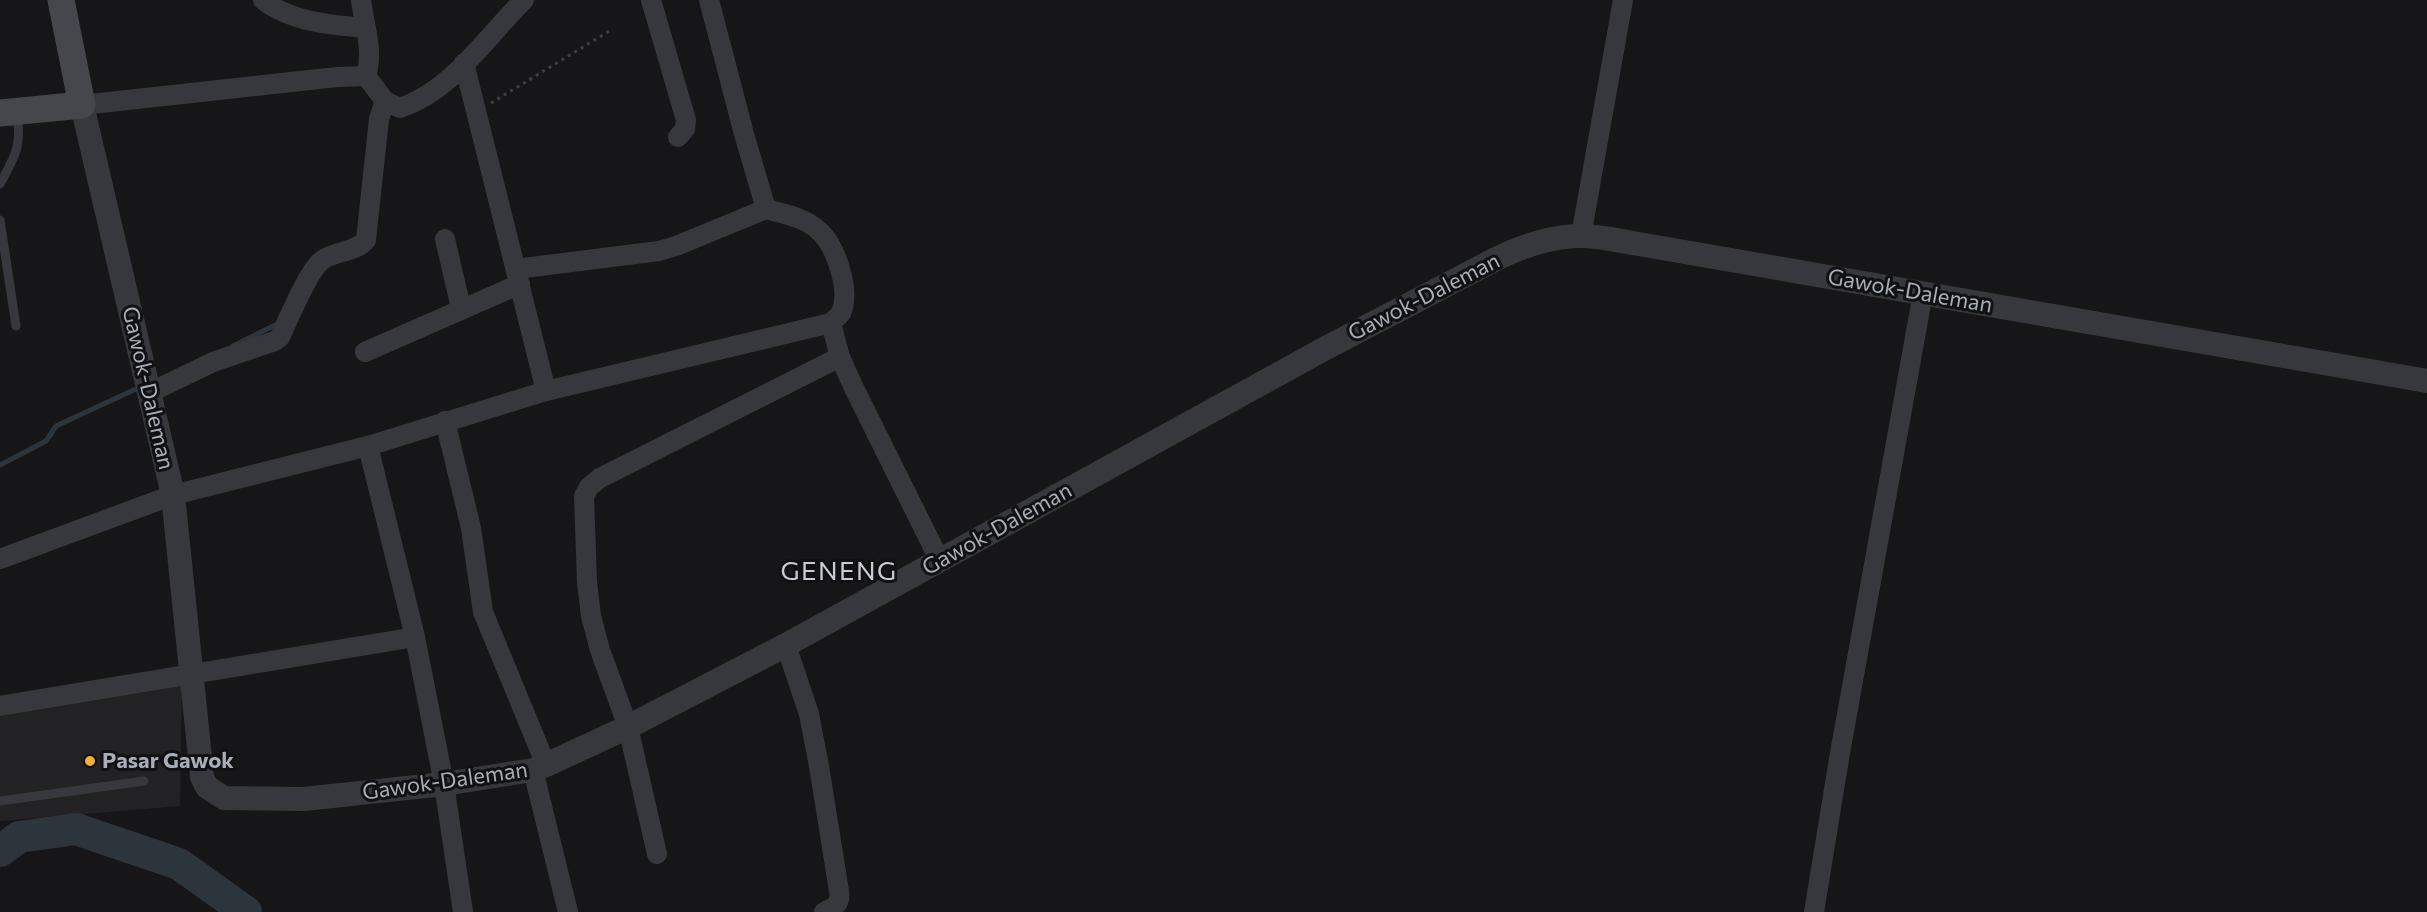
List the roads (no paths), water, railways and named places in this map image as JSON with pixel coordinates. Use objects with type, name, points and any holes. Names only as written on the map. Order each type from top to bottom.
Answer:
[{"type":"main road","points":[[8,113],[82,105],[61,0]]},
{"type":"street","points":[[263,0],[298,18],[333,25],[367,40]]},
{"type":"street","points":[[361,0],[367,40],[366,76],[385,101],[400,108],[416,103],[431,94],[524,0]]},
{"type":"street","points":[[651,0],[686,120],[685,129],[678,137]]},
{"type":"street","points":[[709,0],[766,209]]},
{"type":"street","points":[[1581,236],[1623,0]]},
{"type":"street","points":[[464,63],[546,391]]},
{"type":"street","points":[[82,105],[337,77],[366,76]]},
{"type":"street","points":[[149,393],[213,362],[275,341],[280,337],[304,286],[320,261],[359,246],[366,240],[379,119],[385,101]]},
{"type":"street","name":"Gawok-Daleman","points":[[82,105],[173,495],[202,777],[207,788],[224,798],[304,799],[444,784],[540,768],[628,727],[786,645],[1324,349],[1498,258],[1517,249],[1546,241],[1581,236],[1633,243],[2427,381]]},
{"type":"street","points":[[0,559],[173,495],[368,447],[546,391],[831,323],[840,314],[844,299],[843,283],[828,240],[818,229],[803,219],[766,209],[659,251],[518,277],[461,308],[365,352]]},
{"type":"street","points":[[446,239],[461,308]]},
{"type":"street","points":[[1814,912],[1923,293]]},
{"type":"street","points":[[831,323],[840,357],[940,561]]},
{"type":"street","points":[[657,854],[628,727],[600,650],[591,616],[587,582],[584,496],[589,487],[600,478],[840,357]]},
{"type":"street","points":[[445,422],[471,528],[483,612],[540,768],[568,912]]},
{"type":"street","points":[[368,447],[416,637],[444,784],[463,912]]},
{"type":"street","points":[[0,706],[416,637]]},
{"type":"street","points":[[786,645],[808,714],[819,766],[839,891],[840,899],[837,905],[824,912]]},
{"type":"lane","points":[[0,184],[16,156],[19,129],[8,113]]},
{"type":"lane","points":[[0,220],[16,326]]},
{"type":"lane","points":[[0,801],[144,781]]},
{"type":"waterway","points":[[233,346],[281,322]]},
{"type":"waterway","points":[[0,465],[46,441],[56,426],[138,388]]},
{"type":"waterway","points":[[0,851],[19,837],[76,829],[179,864],[246,912]]},
{"type":"place","name":"Pasar Gawok","points":[[90,761]]},
{"type":"district","name":"GENENG","points":[[839,571]]}]
